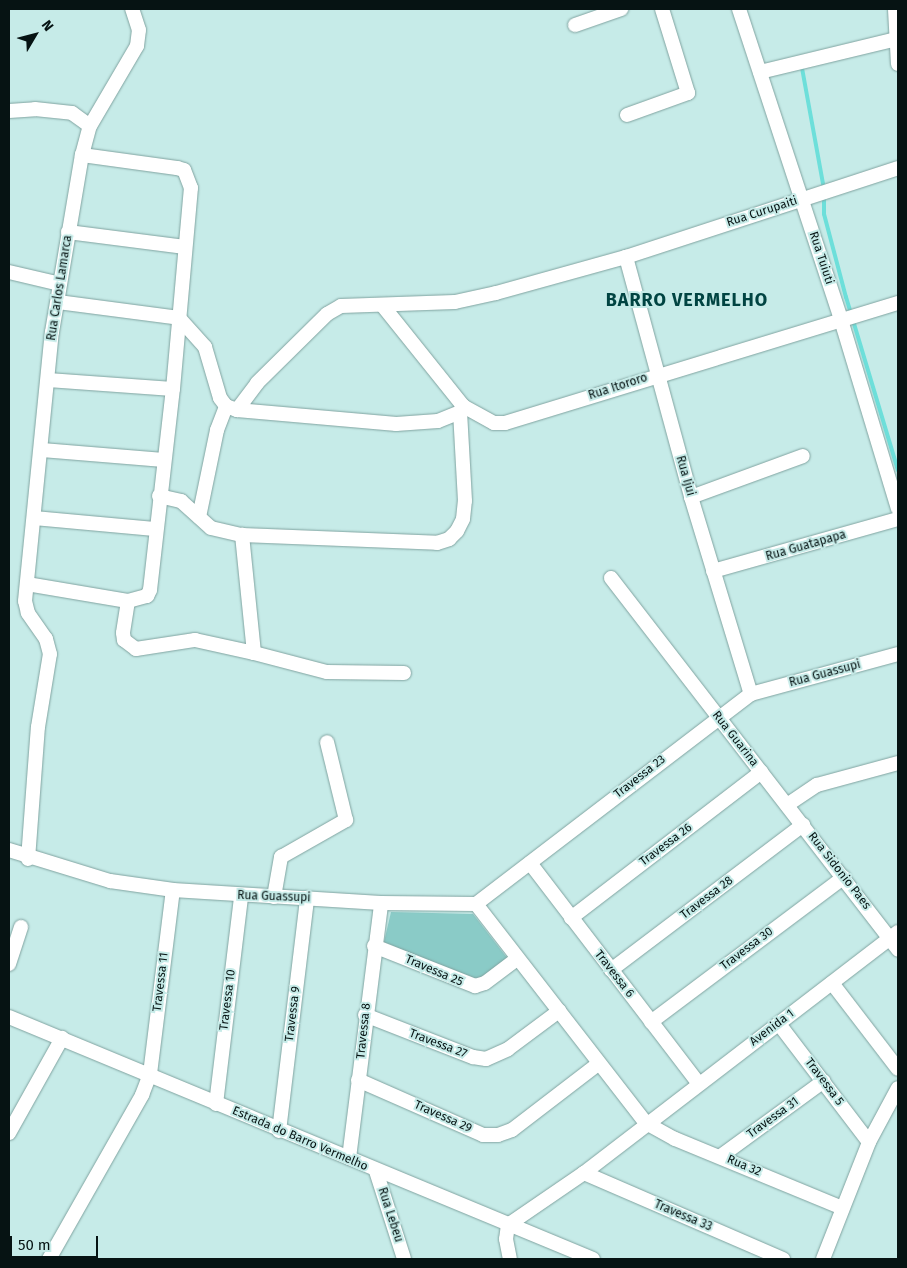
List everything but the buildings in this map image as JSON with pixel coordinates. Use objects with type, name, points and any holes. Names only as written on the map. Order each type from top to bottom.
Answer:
[{"type":"street","name":"Rua Carlos Lamarca","points":[[28,858],[38,728],[50,654],[46,639],[28,613],[25,601],[60,284],[82,155],[90,126],[137,46],[139,30],[135,9]]},
{"type":"street","points":[[575,25],[618,9]]},
{"type":"street","points":[[627,115],[686,95],[689,90],[662,9]]},
{"type":"street","name":"Rua Tuiuti","points":[[739,9],[802,199],[848,318],[898,510]]},
{"type":"street","points":[[895,9],[898,64]]},
{"type":"street","points":[[760,72],[896,39]]},
{"type":"street","points":[[9,110],[72,114],[90,126]]},
{"type":"street","points":[[27,584],[128,601],[146,596],[150,590],[155,529],[173,389],[190,188],[184,170],[82,155]]},
{"type":"street","name":"Rua Curupaiti","points":[[199,517],[217,430],[231,408],[334,309],[356,304],[383,306],[479,297],[626,257],[898,168]]},
{"type":"street","points":[[68,232],[185,247]]},
{"type":"street","name":"Rua Ijui","points":[[626,257],[691,497],[751,694]]},
{"type":"street","points":[[9,272],[60,284]]},
{"type":"street","points":[[58,302],[179,318],[205,347],[217,390],[231,408],[396,424],[438,421],[461,409],[466,501],[463,519],[458,531],[449,539],[436,543],[242,535],[211,528],[181,501],[159,496]]},
{"type":"street","name":"Rua Itororo","points":[[383,306],[461,409],[483,419],[506,423],[657,375],[898,303]]},
{"type":"street","points":[[48,380],[173,389]]},
{"type":"street","points":[[42,450],[164,460]]},
{"type":"street","points":[[691,497],[803,456]]},
{"type":"street","points":[[34,518],[155,529]]},
{"type":"street","name":"Rua Guatapapa","points":[[713,571],[898,519]]},
{"type":"street","points":[[242,535],[254,653]]},
{"type":"street","name":"Rua Guarina","points":[[611,578],[787,806]]},
{"type":"street","points":[[128,601],[124,640],[136,649],[195,640],[327,672],[404,673]]},
{"type":"street","name":"Rua Guassupi","points":[[751,694],[898,654]]},
{"type":"street","name":"Travessa 23","points":[[530,863],[717,716],[751,694]]},
{"type":"street","points":[[274,897],[281,857],[346,820],[327,742]]},
{"type":"street","points":[[787,806],[826,782],[898,764]]},
{"type":"street","name":"Travessa 26","points":[[571,918],[761,772]]},
{"type":"street","name":"Rua Sidonio Paes","points":[[787,806],[894,935],[898,950]]},
{"type":"street","name":"Travessa 28","points":[[611,970],[803,825]]},
{"type":"street","name":"Rua Guassupi","points":[[9,850],[28,858],[110,881],[173,890],[241,896],[380,903],[476,904]]},
{"type":"street","points":[[530,863],[476,904],[646,1124]]},
{"type":"street","name":"Travessa 6","points":[[530,863],[699,1084]]},
{"type":"street","name":"Travessa 30","points":[[651,1022],[844,877]]},
{"type":"street","name":"Travessa 11","points":[[49,1259],[138,1103],[150,1074],[173,890]]},
{"type":"street","name":"Travessa 10","points":[[216,1104],[241,896]]},
{"type":"street","name":"Travessa 9","points":[[278,1130],[307,898]]},
{"type":"street","name":"Travessa 8","points":[[348,1158],[380,903]]},
{"type":"street","points":[[9,964],[21,927]]},
{"type":"street","name":"Avenida 1","points":[[508,1225],[584,1173],[894,935]]},
{"type":"street","name":"Travessa 25","points":[[374,946],[475,986],[485,983],[517,958]]},
{"type":"street","points":[[832,983],[898,1069]]},
{"type":"street","name":"Travessa 27","points":[[365,1015],[473,1057],[486,1058],[508,1050],[559,1011]]},
{"type":"street","name":"Estrada do Barro Vermelho","points":[[9,1017],[150,1074],[216,1104],[376,1171],[593,1259]]},
{"type":"street","name":"Travessa 5","points":[[778,1024],[824,1080],[869,1142]]},
{"type":"street","points":[[9,1133],[62,1038]]},
{"type":"street","name":"Travessa 29","points":[[358,1080],[483,1135],[498,1135],[512,1130],[598,1064]]},
{"type":"street","name":"Travessa 31","points":[[721,1156],[824,1080]]},
{"type":"street","points":[[823,1259],[869,1142],[898,1088]]},
{"type":"street","name":"Rua 32","points":[[646,1124],[842,1208]]},
{"type":"street","name":"Rua Lebeu","points":[[376,1171],[404,1259]]},
{"type":"street","name":"Travessa 33","points":[[584,1173],[783,1259]]},
{"type":"street","points":[[508,1225],[506,1239],[510,1259]]},
{"type":"shaded area","points":[[391,912],[473,914],[508,959],[475,981],[384,942]]},
{"type":"waterway","points":[[802,68],[824,189]]},
{"type":"waterway","points":[[824,196],[824,214],[846,297],[898,470]]},
{"type":"district","name":"BARRO VERMELHO","points":[[687,300]]}]
